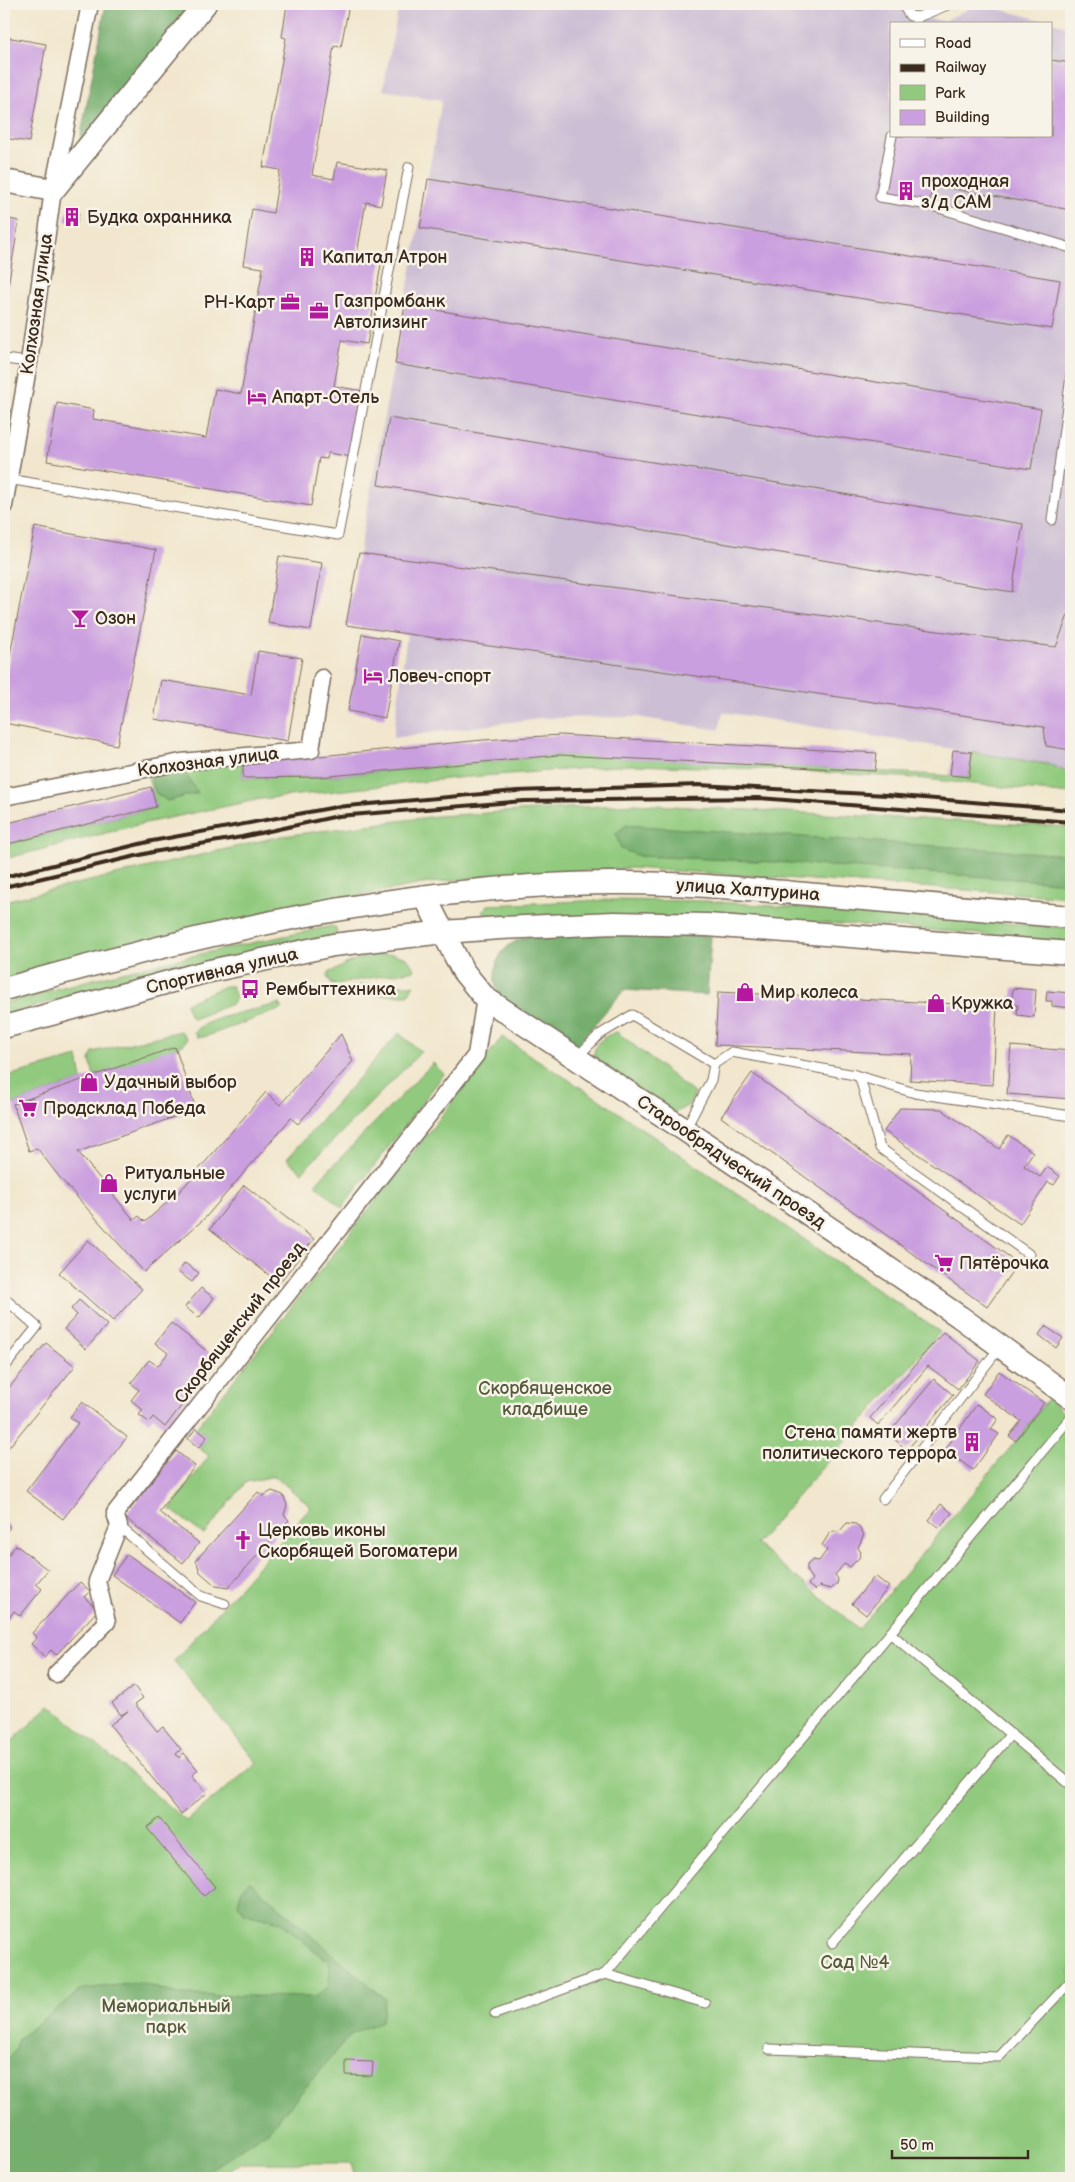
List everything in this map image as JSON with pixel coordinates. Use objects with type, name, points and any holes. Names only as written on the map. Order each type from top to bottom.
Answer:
[{"type":"main road","points":[[4,181],[53,190],[205,4]]},
{"type":"main road","name":"улица Халтурина","points":[[425,897],[490,888],[622,883],[711,886],[1071,917]]},
{"type":"main road","name":"Старообрядческий проезд","points":[[425,897],[464,971],[484,998],[685,1130],[1001,1345],[1071,1398]]},
{"type":"main road","name":"Спортивная улица","points":[[4,989],[198,940],[328,911],[425,897]]},
{"type":"main road","points":[[444,932],[614,923],[707,925],[1071,953]]},
{"type":"main road","name":"Спортивная улица","points":[[4,1027],[214,970],[333,946],[444,932]]},
{"type":"street","name":"Колхозная улица","points":[[4,506],[30,362],[53,190],[90,4]]},
{"type":"street","name":"Колхозная улица","points":[[4,797],[181,762],[311,750],[322,678]]},
{"type":"street","name":"Скорбященский проезд","points":[[56,1674],[107,1622],[97,1581],[119,1526],[115,1514],[476,1055],[484,998]]},
{"type":"lane","points":[[902,4],[910,16],[917,21],[950,4]]},
{"type":"lane","points":[[892,138],[880,197],[929,205],[1071,248]]},
{"type":"lane","points":[[8,479],[338,535],[409,167]]},
{"type":"lane","points":[[4,358],[30,362]]},
{"type":"lane","points":[[1052,520],[1071,376]]},
{"type":"lane","points":[[575,1059],[599,1035],[632,1015],[714,1064]]},
{"type":"lane","points":[[685,1130],[711,1080],[714,1064],[732,1052],[855,1075],[915,1093],[1071,1116]]},
{"type":"lane","points":[[855,1075],[860,1078],[880,1148],[1030,1254]]},
{"type":"lane","points":[[4,1298],[38,1327],[4,1368]]},
{"type":"lane","points":[[883,1499],[1001,1345]]},
{"type":"lane","points":[[495,2014],[605,1974],[1071,1417]]},
{"type":"lane","points":[[119,1526],[201,1596],[226,1604]]},
{"type":"lane","points":[[890,1633],[1071,1785]]},
{"type":"lane","points":[[832,1943],[1012,1734]]},
{"type":"lane","points":[[605,1974],[705,2003]]},
{"type":"lane","points":[[769,2049],[999,2057],[1071,1981]]},
{"type":"shaded area","points":[[399,4],[902,4],[910,16],[944,21],[978,4],[1051,22],[890,22],[890,138],[1052,138],[1052,22],[1071,27],[1071,775],[1052,765],[723,712],[719,730],[637,717],[541,718],[393,738],[407,635],[346,625],[442,100],[383,90]]},
{"type":"green space","points":[[106,4],[200,4],[78,151]]},
{"type":"green space","points":[[972,752],[1052,765],[1071,775],[1071,794],[915,778],[769,769],[629,765],[456,778],[261,799],[145,823],[4,859],[4,845],[156,807],[147,774],[243,759],[243,778],[319,777],[559,755],[626,756],[969,777]],"holes":[[[183,770],[188,779],[154,777]]]},
{"type":"green space","points":[[183,770],[198,793],[167,801],[156,793],[151,780],[153,777]]},
{"type":"green space","points":[[634,804],[1071,827],[1071,897],[631,868],[479,877],[422,884],[342,899],[4,981],[4,901],[282,836],[437,816]]},
{"type":"green space","points":[[626,825],[1071,855],[1071,883],[775,862],[639,856],[621,849],[616,834]]},
{"type":"green space","points":[[608,900],[706,901],[1071,928],[1071,942],[908,928],[705,916],[488,919],[483,916],[483,910],[488,905]]},
{"type":"green space","points":[[332,926],[336,929],[337,936],[50,1002],[4,1016],[4,1003],[85,981]]},
{"type":"green space","points":[[559,933],[711,936],[707,995],[624,990],[575,1047],[524,1016],[505,1001],[496,988],[495,974],[501,954],[512,944],[525,937]]},
{"type":"green space","points":[[393,954],[407,958],[415,970],[332,985],[327,976],[329,972],[355,960]]},
{"type":"green space","points":[[360,985],[414,985],[408,995],[349,995],[335,992]]},
{"type":"green space","points":[[225,986],[232,986],[236,998],[232,1004],[193,1019],[188,1013],[186,1003]]},
{"type":"green space","points":[[279,1004],[282,1009],[204,1037],[197,1037],[194,1032],[200,1027],[221,1018]]},
{"type":"green space","points":[[181,1031],[187,1039],[183,1045],[94,1076],[90,1060],[93,1052]]},
{"type":"green space","points":[[617,1032],[695,1094],[689,1105],[674,1113],[594,1060],[597,1045],[603,1038]]},
{"type":"green space","points":[[399,1033],[421,1052],[302,1172],[287,1159]]},
{"type":"green space","points":[[502,1037],[597,1098],[940,1332],[756,1544],[859,1629],[1016,1441],[1048,1399],[1071,1420],[1071,2178],[353,2178],[352,2163],[240,2163],[220,2178],[4,2178],[4,1749],[50,1705],[186,1821],[257,1763],[174,1661],[311,1507],[275,1476],[246,1482],[204,1535],[170,1509],[209,1456],[199,1448],[207,1437],[196,1428],[400,1170]]},
{"type":"green space","points":[[78,1057],[82,1080],[4,1107],[4,1077]]},
{"type":"green space","points":[[433,1063],[444,1074],[342,1208],[315,1184]]},
{"type":"green space","name":"Мемориальный парк","points":[[249,1881],[385,1999],[382,2021],[352,2033],[269,2130],[197,2178],[4,2178],[4,2064],[16,2050],[18,2039],[82,1989],[140,1983],[181,1995],[315,1997],[329,1986],[330,1964],[281,1922],[245,1914],[238,1905],[241,1891]]},
{"type":"building","name":"Капитал Атрон","points":[[287,4],[349,4],[341,47],[334,46],[312,175],[334,179],[337,162],[387,170],[381,205],[366,202],[357,254],[382,259],[367,344],[342,340],[334,386],[363,391],[351,457],[328,453],[327,459],[319,458],[311,506],[47,461],[57,403],[94,410],[93,419],[206,438],[215,389],[241,394],[263,268],[243,265],[252,209],[273,213],[280,170],[263,167],[286,38],[282,37]]},
{"type":"building","points":[[6,37],[46,44],[29,142],[4,138],[4,76],[7,58],[4,58],[4,52]]},
{"type":"building","points":[[1052,60],[1071,63],[1071,210],[932,185],[929,205],[880,197],[892,138],[1052,138]]},
{"type":"building","points":[[428,179],[1060,280],[1052,329],[420,228]]},
{"type":"building","name":"Будка охранника","points":[[67,211],[79,213],[77,223],[65,221]]},
{"type":"building","points":[[4,218],[19,221],[5,304],[4,304]]},
{"type":"building","points":[[405,305],[1041,409],[1031,469],[395,364]]},
{"type":"building","points":[[389,418],[1023,524],[1012,592],[378,485]]},
{"type":"building","name":"Озон","points":[[35,527],[156,550],[117,745],[4,723],[4,685]]},
{"type":"building","points":[[359,553],[1056,647],[1068,615],[1071,616],[1071,750],[1046,746],[1044,727],[346,625]]},
{"type":"building","points":[[279,556],[322,563],[311,630],[268,623]]},
{"type":"building","name":"Ловеч-спорт","points":[[362,634],[399,641],[385,718],[348,711]]},
{"type":"building","points":[[258,651],[302,658],[288,741],[154,719],[161,680],[251,695]]},
{"type":"building","points":[[560,735],[877,753],[875,771],[559,755],[319,777],[243,778],[243,759],[299,758],[483,740]]},
{"type":"building","points":[[953,750],[972,752],[969,777],[950,775]]},
{"type":"building","points":[[151,787],[156,807],[4,845],[4,824]]},
{"type":"building","points":[[1013,988],[1036,990],[1034,1017],[1017,1015],[1018,1005],[1011,1005]]},
{"type":"building","points":[[1047,991],[1071,993],[1071,1008],[1052,1006],[1052,1001],[1046,1001]]},
{"type":"building","points":[[718,992],[997,1006],[993,1085],[910,1080],[911,1054],[715,1045]]},
{"type":"building","points":[[341,1034],[353,1061],[298,1124],[291,1118],[205,1218],[144,1272],[60,1178],[37,1148],[29,1151],[13,1104],[175,1047],[196,1109],[78,1152],[134,1220],[139,1216],[145,1222],[181,1190],[266,1092],[280,1105]]},
{"type":"building","points":[[1011,1046],[1071,1051],[1071,1099],[1007,1094]]},
{"type":"building","points":[[752,1073],[1018,1263],[987,1307],[721,1117]]},
{"type":"building","points":[[900,1108],[941,1109],[999,1149],[1008,1135],[1033,1152],[1024,1166],[1040,1177],[1047,1167],[1060,1176],[1054,1185],[1048,1182],[1020,1224],[884,1131]]},
{"type":"building","points":[[244,1185],[314,1239],[279,1283],[210,1229]]},
{"type":"building","points":[[88,1240],[142,1289],[113,1321],[59,1273]]},
{"type":"building","points":[[185,1263],[199,1273],[192,1282],[178,1272]]},
{"type":"building","points":[[201,1288],[214,1298],[199,1318],[185,1307]]},
{"type":"building","points":[[79,1300],[107,1325],[86,1349],[64,1329],[77,1315],[71,1309]]},
{"type":"building","points":[[171,1323],[217,1359],[165,1427],[153,1417],[149,1422],[139,1415],[143,1410],[131,1400],[139,1390],[131,1383],[149,1360],[158,1366],[168,1353],[155,1343]]},
{"type":"building","points":[[1045,1326],[1063,1338],[1056,1348],[1039,1335]]},
{"type":"building","points":[[943,1332],[980,1361],[958,1389],[928,1366],[878,1425],[870,1418]]},
{"type":"building","points":[[46,1343],[75,1366],[4,1453],[4,1394]]},
{"type":"building","points":[[999,1371],[1044,1403],[1016,1441],[1009,1436],[1021,1421],[983,1394]]},
{"type":"building","points":[[934,1379],[953,1395],[907,1450],[888,1434]]},
{"type":"building","points":[[82,1402],[127,1437],[63,1519],[26,1491],[78,1423],[70,1417]]},
{"type":"building","name":"Стена памяти жертв политического террора","points":[[977,1404],[998,1419],[991,1429],[999,1434],[973,1470],[945,1450]]},
{"type":"building","points":[[196,1428],[207,1437],[199,1448],[188,1439]]},
{"type":"building","points":[[176,1451],[195,1466],[159,1512],[199,1543],[183,1563],[124,1517]]},
{"type":"building","name":"Церковь иконы Скорбящей Богоматери","points":[[272,1491],[283,1495],[287,1505],[284,1515],[289,1520],[228,1588],[216,1586],[200,1572],[196,1560],[258,1492],[263,1496]]},
{"type":"building","points":[[941,1504],[952,1513],[939,1528],[929,1520]]},
{"type":"building","points":[[4,1521],[10,1527],[4,1535]]},
{"type":"building","points":[[847,1523],[856,1524],[864,1534],[858,1548],[861,1552],[859,1558],[850,1567],[844,1564],[835,1575],[838,1579],[837,1584],[831,1589],[819,1586],[815,1590],[808,1585],[812,1579],[807,1572],[807,1565],[813,1560],[819,1561],[827,1550],[822,1545],[829,1534],[834,1531],[839,1532]]},
{"type":"building","points":[[16,1545],[48,1570],[36,1584],[42,1589],[20,1616],[14,1611],[4,1625],[4,1560]]},
{"type":"building","points":[[127,1554],[195,1602],[180,1623],[112,1575]]},
{"type":"building","points":[[875,1576],[889,1587],[866,1615],[852,1604]]},
{"type":"building","points":[[80,1582],[90,1591],[84,1597],[98,1610],[56,1655],[51,1650],[45,1657],[31,1644],[37,1637],[32,1633]]},
{"type":"building","points":[[134,1686],[143,1698],[135,1704],[157,1731],[163,1727],[181,1749],[176,1754],[179,1758],[184,1753],[198,1770],[192,1775],[207,1793],[181,1814],[110,1725],[128,1711],[121,1715],[112,1703]]},
{"type":"building","points":[[4,1729],[9,1734],[4,1739]]},
{"type":"building","points":[[159,1818],[215,1887],[204,1896],[147,1828]]},
{"type":"building","points":[[346,2061],[373,2062],[372,2076],[346,2075]]},
{"type":"railway","points":[[4,877],[152,841],[336,807],[517,791],[699,785],[887,795],[1071,810]]},
{"type":"railway","points":[[4,887],[153,852],[242,837],[338,816],[524,801],[759,798],[1071,822]]},
{"type":"place","name":"проходная з/д САМ","points":[[906,191]]},
{"type":"place","name":"Будка охранника","points":[[72,217]]},
{"type":"place","name":"Капитал Атрон","points":[[307,257]]},
{"type":"place","name":"РН-Карт","points":[[290,302]]},
{"type":"place","name":"Газпромбанк Автолизинг","points":[[319,311]]},
{"type":"place","name":"Апарт-Отель","points":[[257,397]]},
{"type":"place","name":"Озон","points":[[80,618]]},
{"type":"place","name":"Ловеч-спорт","points":[[373,676]]},
{"type":"place","name":"Рембыттехника","points":[[250,989]]},
{"type":"place","name":"Мир колеса","points":[[745,992]]},
{"type":"place","name":"Кружка","points":[[936,1003]]},
{"type":"place","name":"Удачный выбор","points":[[89,1082]]},
{"type":"place","name":"Продсклад Победа","points":[[28,1108]]},
{"type":"place","name":"Ритуальные услуги","points":[[109,1183]]},
{"type":"place","name":"Пятёрочка","points":[[944,1263]]},
{"type":"place","name":"Стена памяти жертв политического террора","points":[[972,1442]]},
{"type":"place","name":"Церковь иконы Скорбящей Богоматери","points":[[243,1540]]},
{"type":"park label","name":"Скорбященское кладбище","points":[[545,1398]]},
{"type":"park label","name":"Сад №4","points":[[855,1962]]}]
